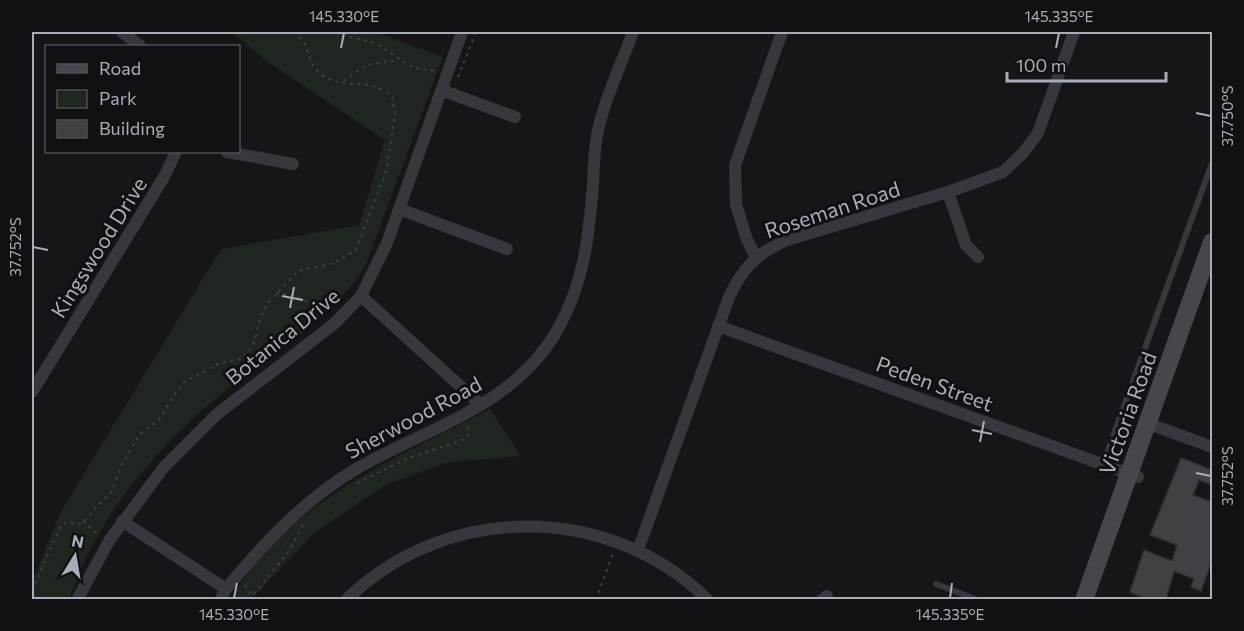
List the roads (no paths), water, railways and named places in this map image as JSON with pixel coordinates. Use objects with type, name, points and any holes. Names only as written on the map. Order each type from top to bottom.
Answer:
[{"type":"main road","name":"Victoria Road","points":[[1152,425],[1212,244]]},
{"type":"main road","name":"Victoria Road","points":[[1084,600],[1212,270]]},
{"type":"main road","name":"Victoria Road","points":[[1094,600],[1134,475]]},
{"type":"street","points":[[122,32],[139,45]]},
{"type":"street","name":"Botanica Drive","points":[[77,600],[96,561],[122,521],[164,467],[196,433],[334,324],[361,296],[381,258],[462,32]]},
{"type":"street","name":"Sherwood Road","points":[[122,521],[223,594],[278,530],[333,484],[357,469],[463,417],[516,381],[541,354],[572,303],[588,241],[597,135],[633,32]]},
{"type":"street","points":[[756,257],[747,240],[736,204],[735,165],[782,32]]},
{"type":"street","name":"Roseman Road","points":[[638,550],[734,285],[756,257],[787,240],[948,192],[1003,172],[1023,153],[1038,133],[1074,32]]},
{"type":"street","points":[[441,90],[515,117]]},
{"type":"street","name":"Kingswood Drive","points":[[32,392],[164,177],[176,153]]},
{"type":"street","points":[[232,153],[293,164]]},
{"type":"street","points":[[948,192],[966,245],[978,257]]},
{"type":"street","points":[[399,209],[507,249]]},
{"type":"street","points":[[361,296],[481,405]]},
{"type":"street","name":"Peden Street","points":[[718,326],[1134,475]]},
{"type":"street","points":[[1152,425],[1212,447]]},
{"type":"street","points":[[346,600],[362,584],[418,550],[456,537],[499,527],[544,525],[587,533],[638,550],[667,565],[708,600]]},
{"type":"lane","name":"Victoria Road","points":[[1103,464],[1212,163]]},
{"type":"lane","points":[[936,584],[978,600]]}]
